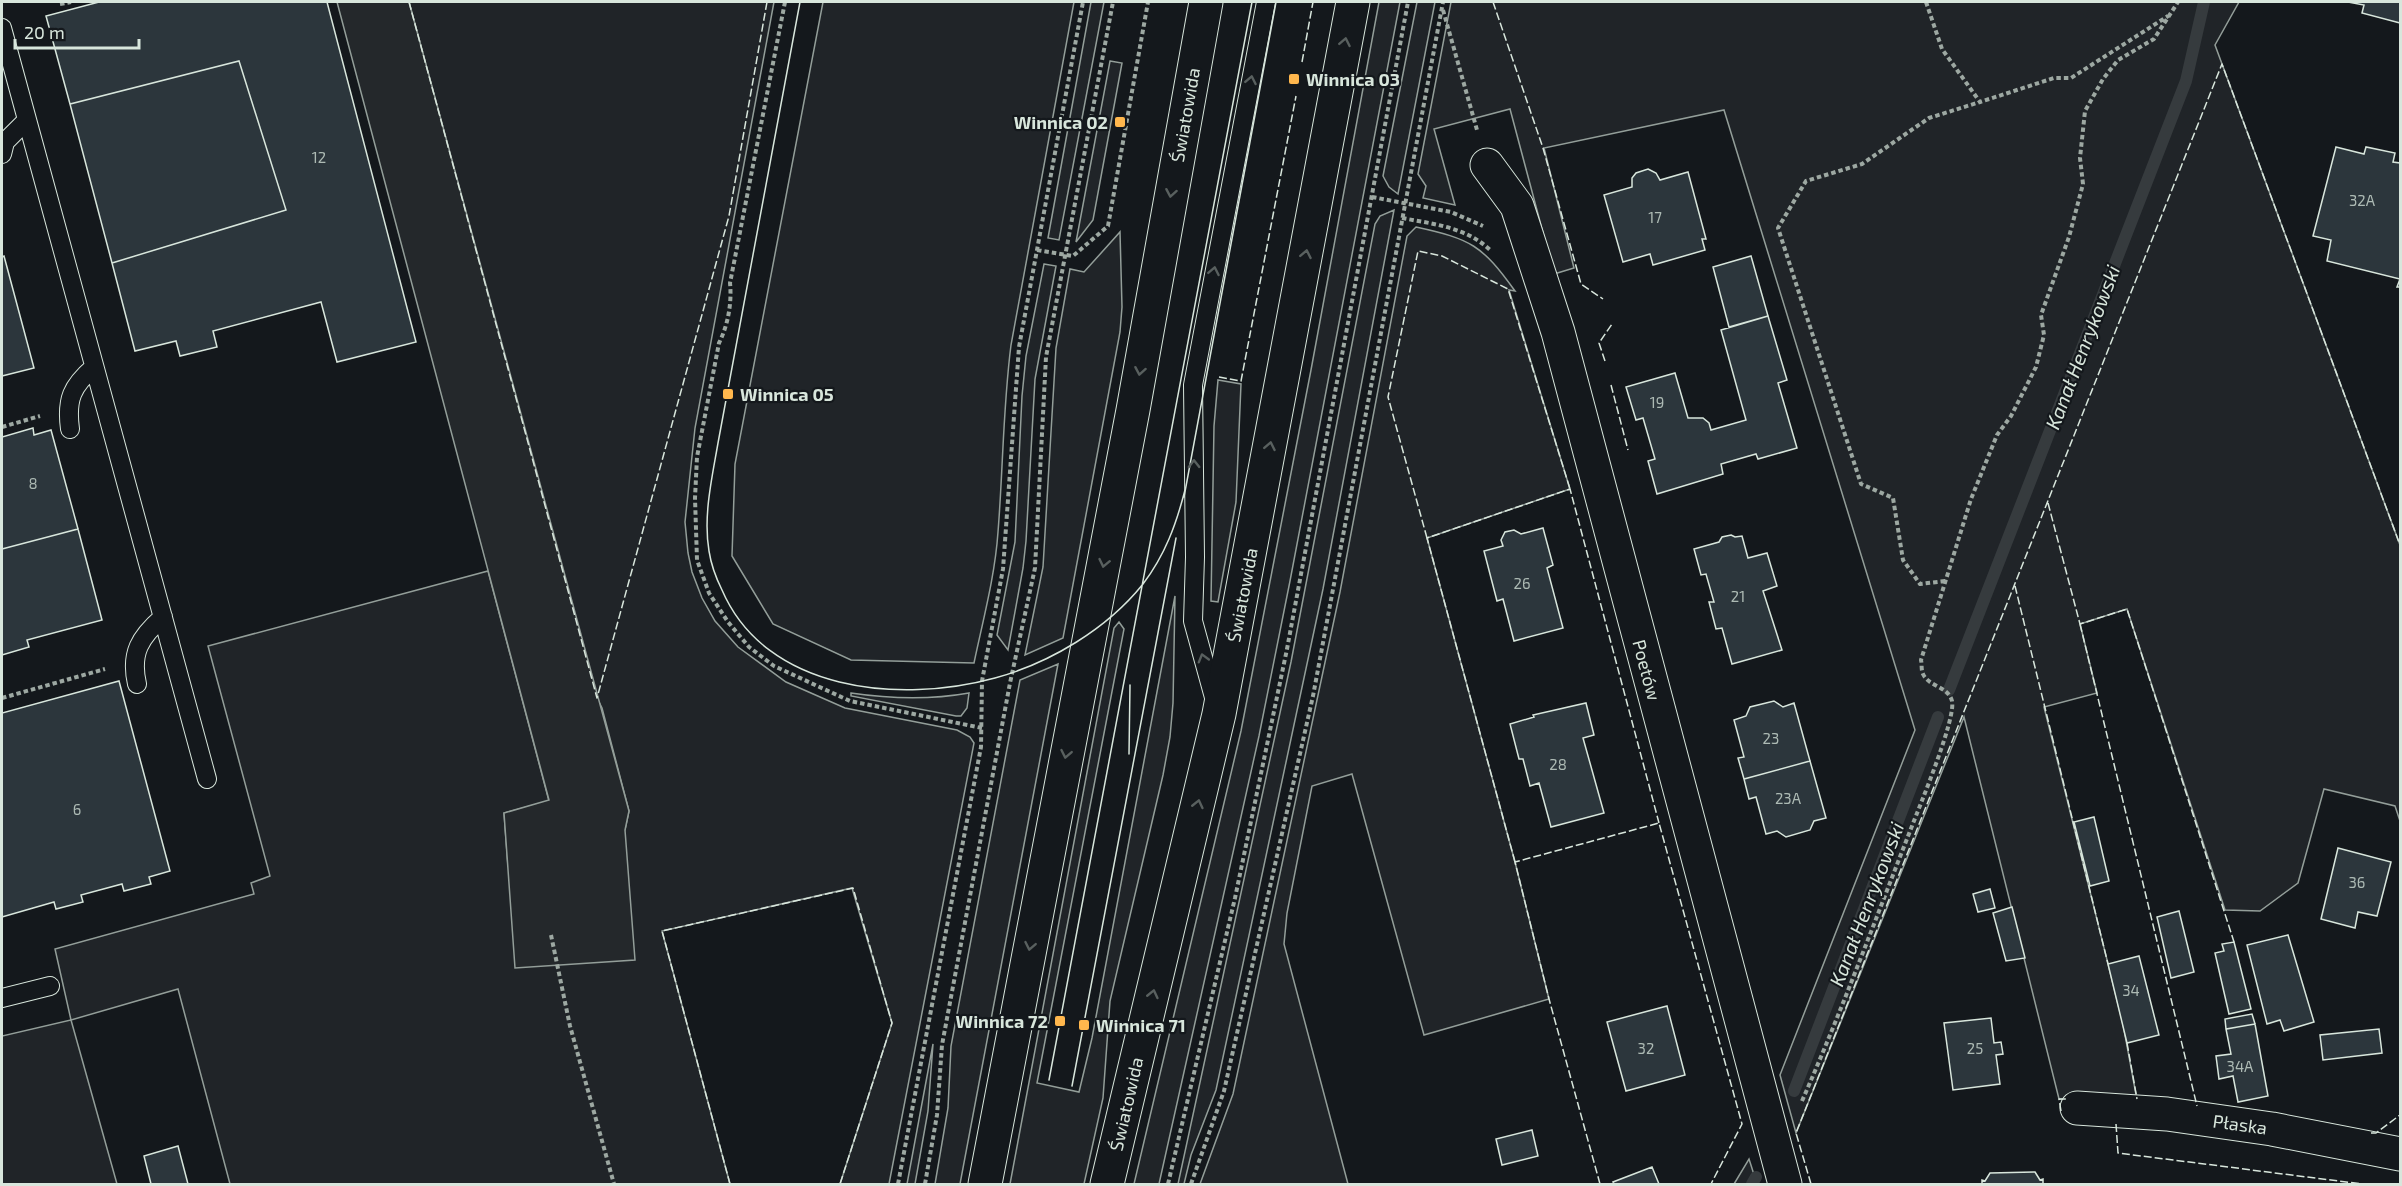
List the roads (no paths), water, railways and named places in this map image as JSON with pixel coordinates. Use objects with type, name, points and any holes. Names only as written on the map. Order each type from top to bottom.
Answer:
[{"type":"street","name":"Światowida","points":[[985,1185],[1133,411],[1206,2]]},
{"type":"street","name":"Światowida","points":[[1107,1185],[1219,714],[1353,2]]},
{"type":"street","name":"Poetów","points":[[1486,165],[1517,206],[1555,322],[1781,1171]]},
{"type":"street","name":"Płaska","points":[[2077,1108],[2167,1114],[2272,1129],[2400,1154]]},
{"type":"lane","points":[[1219,714],[1193,621],[1195,557],[1193,385],[1266,2]]},
{"type":"lane","points":[[2,28],[207,779]]},
{"type":"lane","points":[[2,154],[5,142],[27,120]]},
{"type":"lane","points":[[70,429],[68,416],[70,398],[77,381],[94,367]]},
{"type":"lane","points":[[137,684],[134,671],[136,651],[148,631],[163,617]]},
{"type":"lane","points":[[2,998],[50,986]]},
{"type":"waterway","name":"Kanał Henrykowski","points":[[1949,690],[2186,81],[2204,2]]},
{"type":"waterway","name":"Kanał Henrykowski","points":[[1794,1091],[1938,717]]},
{"type":"waterway","name":"Kanał Henrykowski","points":[[1752,1184],[1756,1177]]},
{"type":"tram line","points":[[800,2],[718,443],[708,511],[707,538],[712,566],[722,590],[742,624],[770,650],[803,670],[839,682],[878,688],[918,690],[958,686],[1016,672],[1057,654],[1095,630],[1129,600],[1151,573],[1164,551],[1185,490]]},
{"type":"tram line","points":[[1049,1080],[1252,2]]},
{"type":"tram line","points":[[1184,497],[1276,2]]},
{"type":"tram line","points":[[1072,1086],[1176,538]]},
{"type":"tram line","points":[[1129,754],[1130,685]]},
{"type":"place","name":"Winnica 03","points":[[1294,79]]},
{"type":"place","name":"Winnica 02","points":[[1120,122]]},
{"type":"place","name":"Winnica 05","points":[[728,394]]},
{"type":"place","name":"Winnica 72","points":[[1060,1021]]},
{"type":"place","name":"Winnica 71","points":[[1084,1025]]}]
